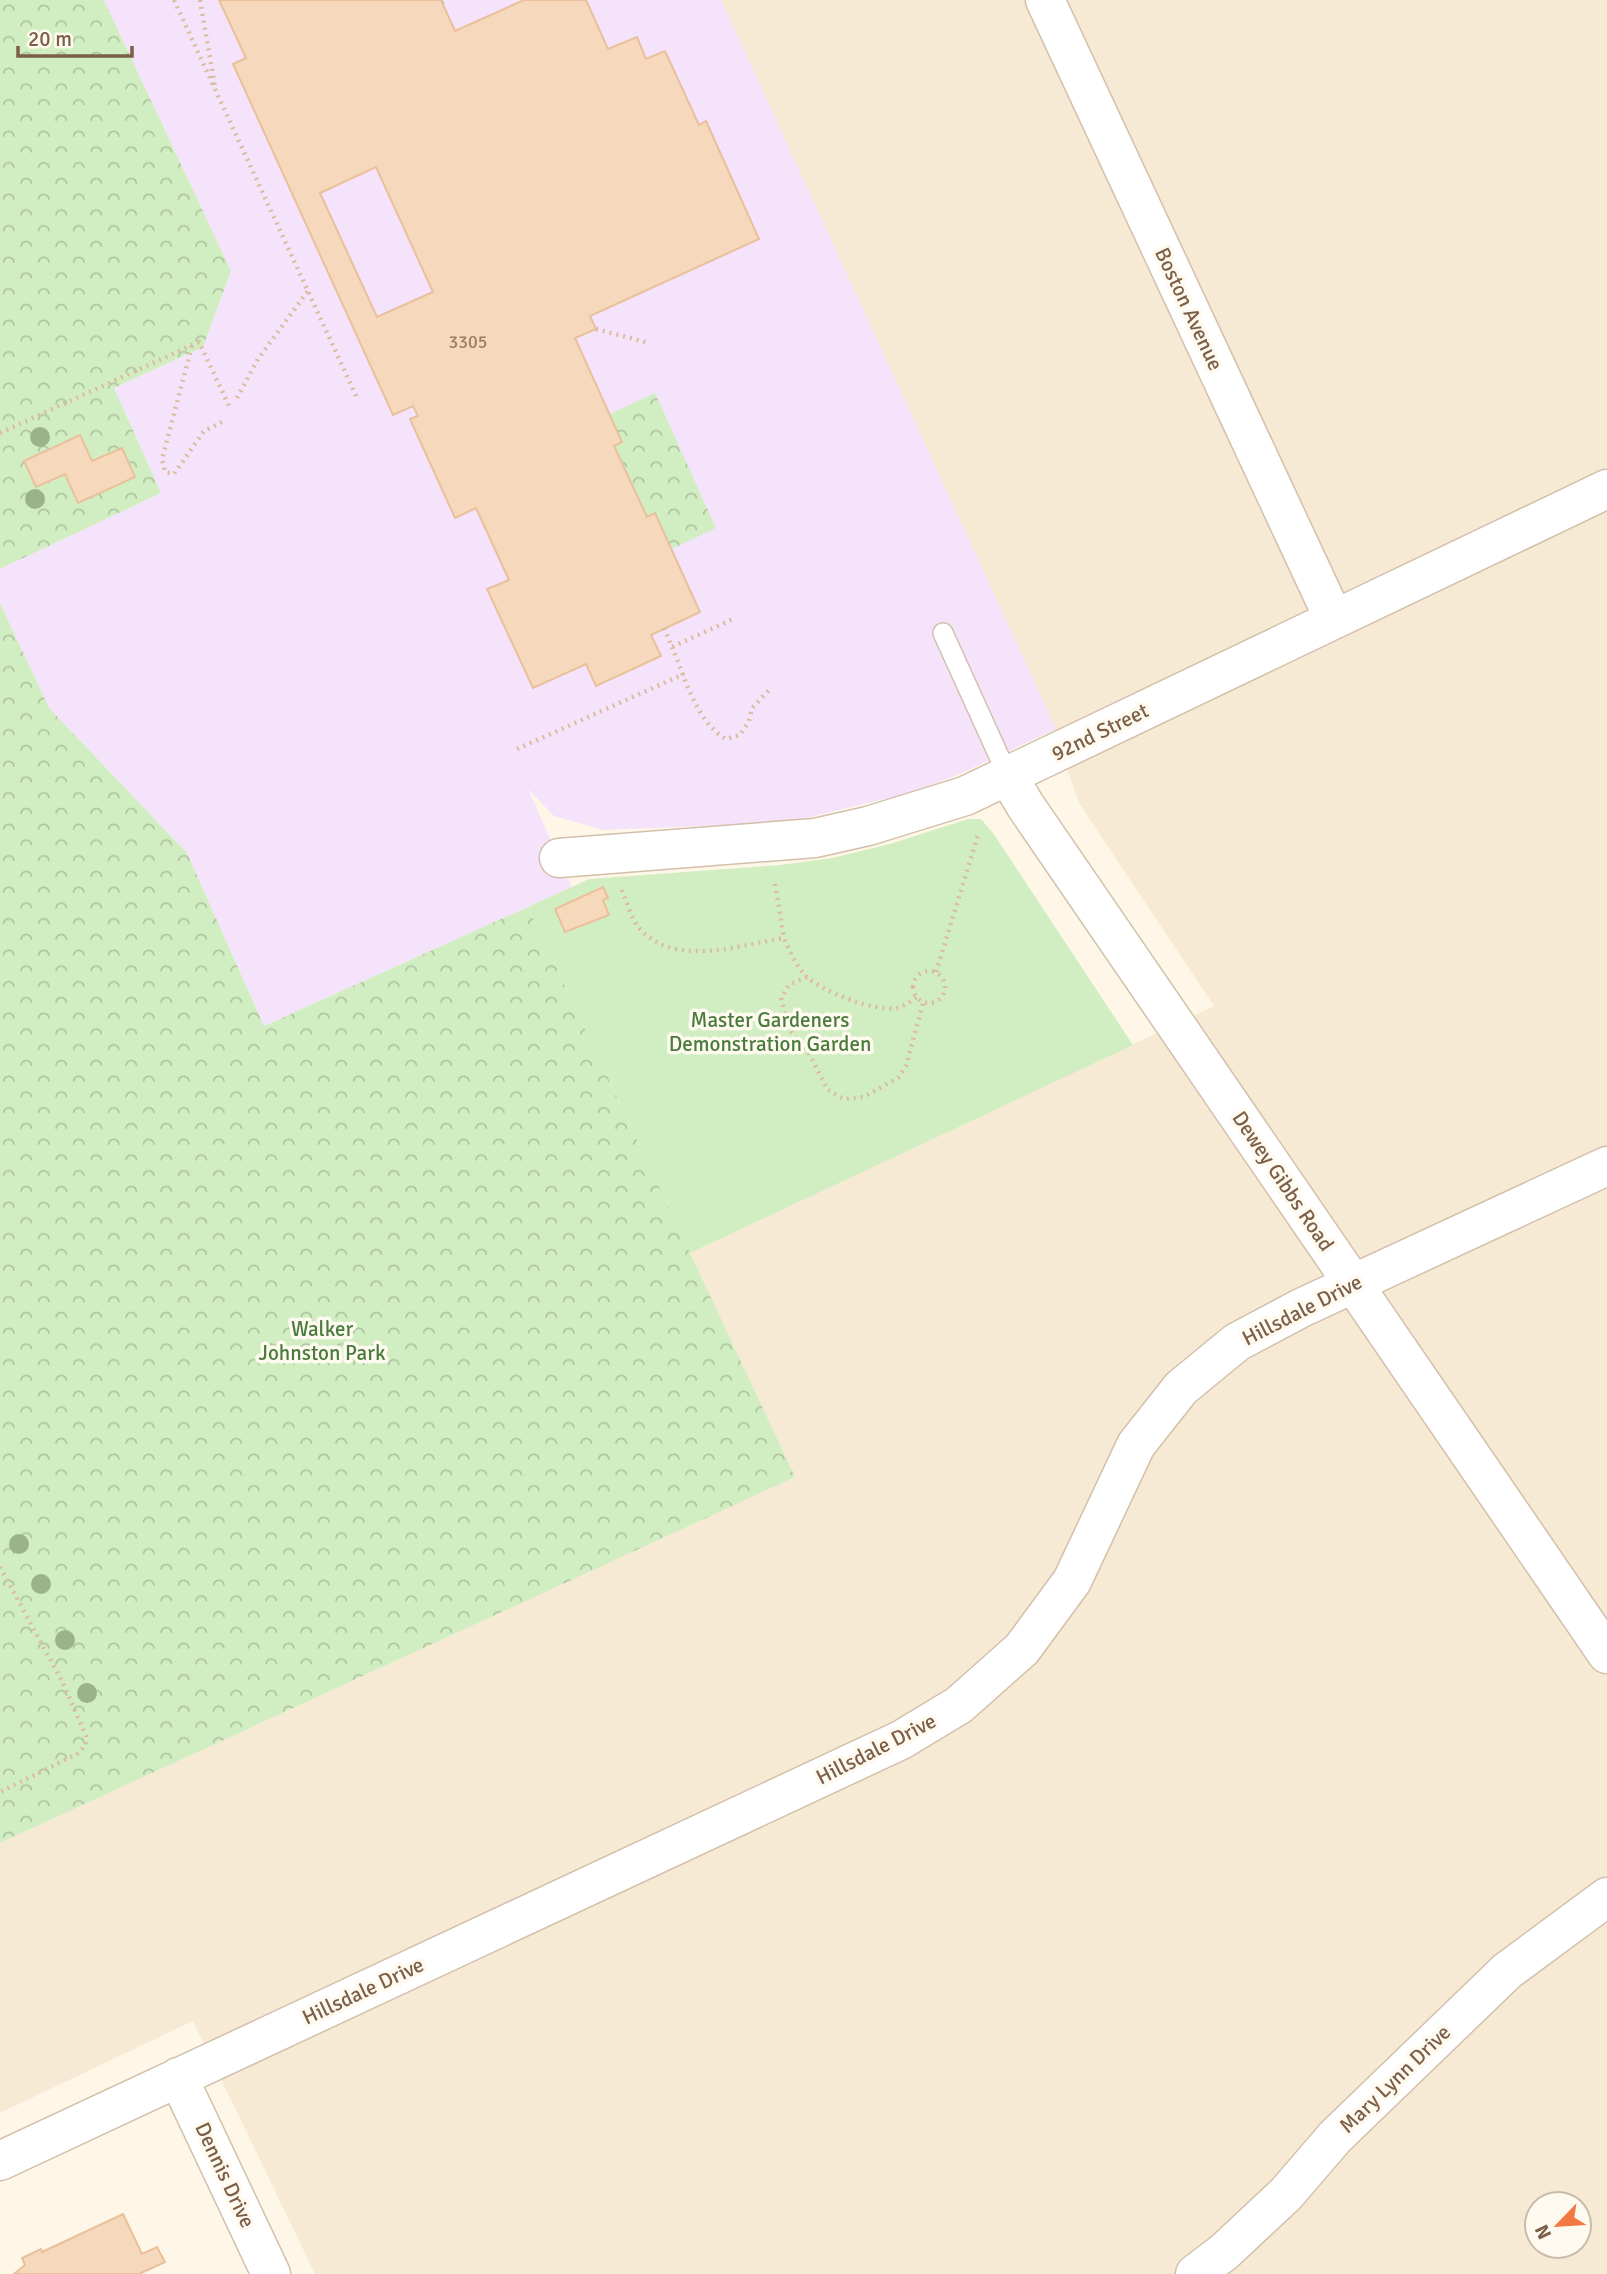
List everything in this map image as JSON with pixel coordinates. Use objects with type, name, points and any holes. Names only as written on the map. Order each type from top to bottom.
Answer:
[{"type":"street","name":"Boston Avenue","points":[[1045,0],[1334,617]]},
{"type":"street","name":"92nd Street","points":[[559,858],[815,838],[922,811],[965,796],[1334,617],[1607,489]]},
{"type":"street","name":"Dewey Gibbs Road","points":[[1008,776],[1025,805],[1607,1654]]},
{"type":"street","name":"Hillsdale Drive","points":[[0,2161],[901,1740],[959,1705],[1022,1649],[1072,1581],[1136,1446],[1181,1388],[1237,1342],[1353,1284],[1607,1166]]},
{"type":"street","name":"Mary Lynn Drive","points":[[1195,2274],[1224,2252],[1286,2194],[1335,2137],[1507,1971],[1607,1897]]},
{"type":"street","name":"Dennis Drive","points":[[178,2077],[271,2274]]},
{"type":"lane","points":[[943,633],[1008,776]]},
{"type":"path","points":[[174,0],[358,400]]},
{"type":"path","points":[[200,0],[216,95]]},
{"type":"path","points":[[237,398],[258,359],[308,291]]},
{"type":"path","points":[[596,329],[649,344]]},
{"type":"path","points":[[0,433],[199,342],[230,408]]},
{"type":"path","points":[[192,345],[162,459],[165,472],[174,474],[204,431],[222,422]]},
{"type":"path","points":[[672,647],[733,619]]},
{"type":"path","points":[[664,628],[708,725],[726,739],[740,736],[750,721],[752,708],[772,687]]},
{"type":"path","points":[[517,749],[684,674]]},
{"type":"path","points":[[936,972],[979,831]]},
{"type":"path","points":[[620,883],[638,927],[652,940],[671,948],[689,952],[784,938]]},
{"type":"path","points":[[775,884],[784,938],[796,964],[807,977],[852,1000],[878,1008],[895,1008],[917,997]]},
{"type":"path","points":[[936,972],[942,977],[945,992],[933,1003],[923,1003],[913,989],[915,981],[920,974],[936,972]]},
{"type":"path","points":[[807,977],[789,985],[781,998],[789,1029],[807,1050],[828,1090],[844,1099],[864,1097],[899,1077],[906,1066],[923,1003]]},
{"type":"path","points":[[0,1567],[63,1683],[86,1736],[86,1745],[77,1754],[0,1792]]},
{"type":"shaded area","points":[[104,0],[721,0],[1056,729],[960,774],[909,793],[806,818],[752,824],[603,830],[554,816],[528,789],[572,887],[264,1026],[187,853],[49,708],[0,603],[0,569],[161,493],[114,388],[203,347],[231,271]]},
{"type":"shaded area","points":[[721,0],[1607,0],[1607,2274],[315,2274],[193,2021],[0,2113],[0,1843],[794,1477],[690,1253],[1214,1006],[1079,803],[1045,705]]},
{"type":"green space","points":[[0,0],[104,0],[231,271],[203,347],[114,388],[161,493],[0,569]]},
{"type":"green space","points":[[655,393],[716,528],[672,549],[655,513],[647,517],[614,446],[622,442],[610,414]]},
{"type":"green space","name":"Walker Johnston Park","points":[[0,603],[49,708],[187,853],[264,1026],[528,907],[795,1477],[0,1843]]},
{"type":"green space","name":"Master Gardeners Demonstration Garden","points":[[968,819],[981,819],[993,833],[1133,1045],[690,1253],[528,907],[589,879],[780,865],[832,858],[890,844]]},
{"type":"building","points":[[219,0],[441,0],[455,31],[524,0],[586,0],[608,49],[637,37],[646,59],[665,51],[699,125],[706,121],[759,239],[590,316],[596,329],[575,338],[622,442],[614,446],[647,517],[655,513],[700,612],[651,635],[661,656],[596,686],[586,664],[533,688],[487,589],[509,580],[476,508],[455,518],[410,419],[418,416],[413,406],[393,415],[233,64],[246,58]],"holes":[[[376,167],[433,292],[377,317],[320,193]]]},
{"type":"building","points":[[80,435],[92,461],[122,448],[135,477],[78,503],[65,474],[36,487],[24,461]]},
{"type":"building","points":[[603,887],[608,898],[603,900],[609,915],[565,932],[555,909]]},
{"type":"building","points":[[123,2214],[142,2254],[157,2247],[165,2262],[139,2274],[14,2274],[25,2265],[22,2258],[41,2249],[42,2252]]}]
